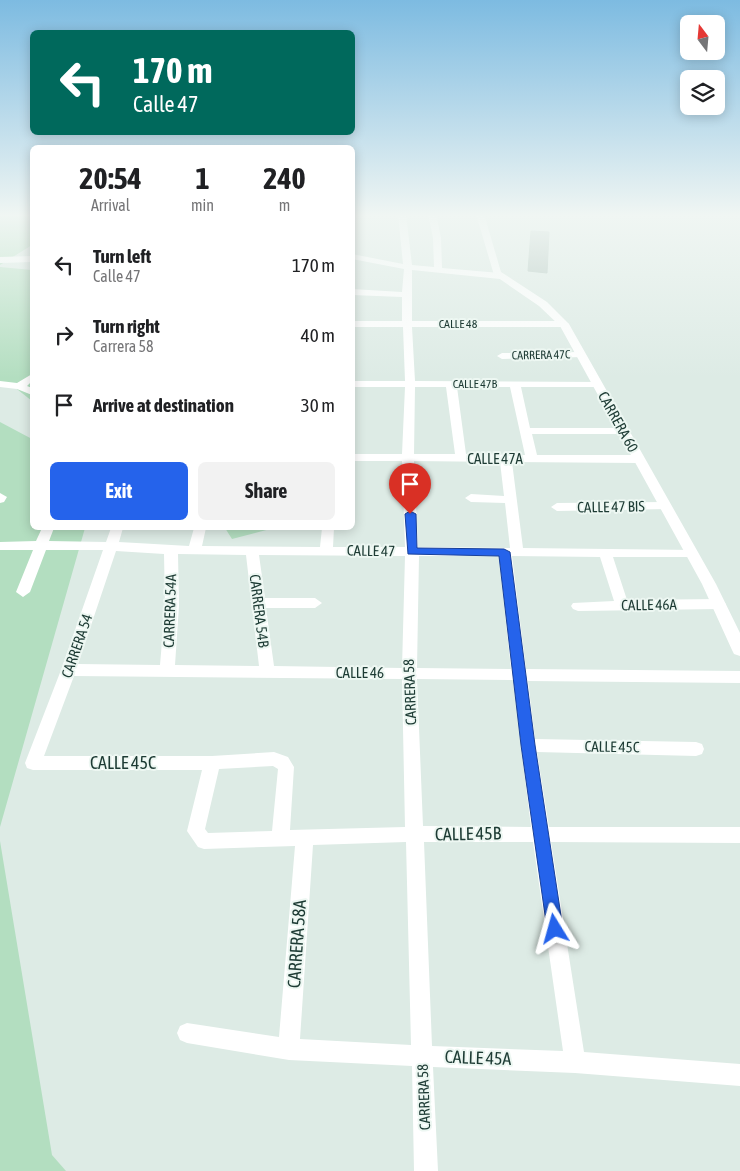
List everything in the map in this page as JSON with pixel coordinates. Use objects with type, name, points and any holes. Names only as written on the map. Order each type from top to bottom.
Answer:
[{"type":"street","name":"CARRERA 58","points":[[408,269],[406,295],[410,384],[408,458],[412,552],[409,673],[416,834],[426,1171]]},
{"type":"street","points":[[418,269],[500,276],[498,269]]},
{"type":"street","name":"CARRERA 60","points":[[500,276],[543,304],[564,324],[719,604],[740,650]]},
{"type":"street","points":[[355,292],[406,295]]},
{"type":"street","name":"CALLE 48","points":[[355,324],[564,324]]},
{"type":"street","name":"CARRERA 47C","points":[[502,356],[580,355]]},
{"type":"street","points":[[19,386],[30,378]]},
{"type":"street","points":[[0,384],[19,386],[30,391]]},
{"type":"street","name":"CALLE 47B","points":[[355,384],[598,384]]},
{"type":"street","points":[[451,384],[461,459]]},
{"type":"street","points":[[515,384],[532,459]]},
{"type":"street","points":[[526,431],[623,431]]},
{"type":"street","name":"CALLE 47A","points":[[355,457],[638,459]]},
{"type":"street","points":[[506,459],[511,500],[511,552],[520,676],[528,745],[575,1062]]},
{"type":"street","points":[[471,498],[511,500]]},
{"type":"street","name":"CALLE 47 BIS","points":[[557,507],[665,506]]},
{"type":"street","points":[[23,592],[47,530]]},
{"type":"street","name":"CARRERA 54","points":[[33,763],[69,670],[116,530]]},
{"type":"street","points":[[195,550],[200,530]]},
{"type":"street","points":[[326,550],[328,530]]},
{"type":"street","name":"CALLE 47","points":[[0,546],[111,547],[171,550],[691,553]]},
{"type":"street","name":"CARRERA 54A","points":[[167,671],[172,606],[171,550]]},
{"type":"street","name":"CARRERA 54B","points":[[252,550],[267,672]]},
{"type":"street","points":[[605,553],[622,605]]},
{"type":"street","points":[[258,603],[315,603]]},
{"type":"street","name":"CALLE 46A","points":[[578,606],[719,604]]},
{"type":"street","name":"CALLE 46","points":[[69,670],[740,677]]},
{"type":"street","name":"CALLE 45C","points":[[528,745],[696,749]]},
{"type":"street","name":"CALLE 45C","points":[[33,763],[212,763],[274,759],[286,766],[280,839]]},
{"type":"street","name":"CALLE 45B","points":[[212,763],[196,831],[198,836],[204,841],[416,834],[740,835]]},
{"type":"street","name":"CARRERA 58A","points":[[289,1049],[305,839]]},
{"type":"street","name":"CALLE 45A","points":[[187,1033],[289,1049],[575,1062],[740,1075]]},
{"type":"green space","points":[[0,269],[30,270],[30,399],[8,382],[0,383]]},
{"type":"green space","points":[[0,422],[30,438],[30,530],[84,530],[0,827]]},
{"type":"green space","points":[[226,530],[266,530],[232,539]]},
{"type":"green space","points":[[0,841],[52,1155],[66,1171],[0,1171]]},
{"type":"building","points":[[528,269],[547,269],[547,273],[528,271]]},
{"type":"route","points":[[410,514],[412,552],[504,552],[528,745],[555,929]]}]
